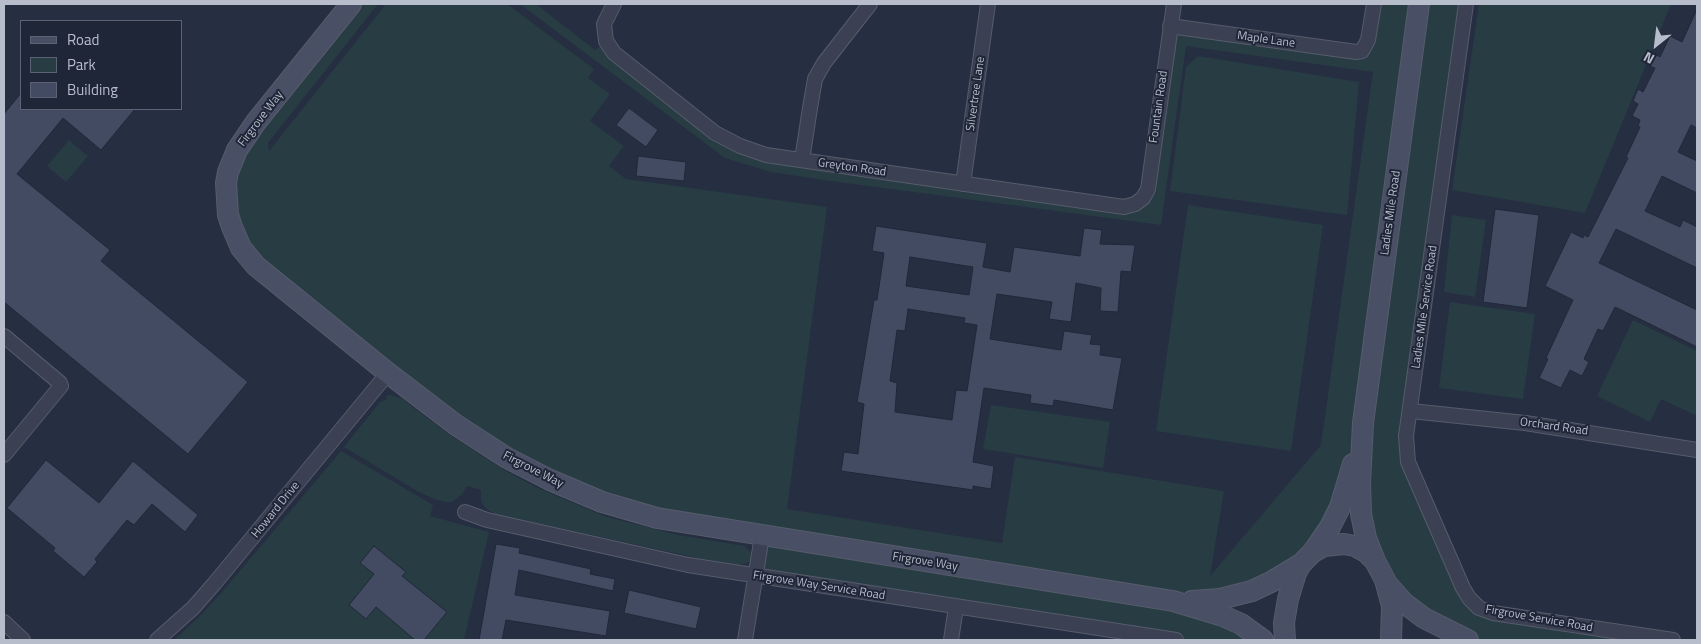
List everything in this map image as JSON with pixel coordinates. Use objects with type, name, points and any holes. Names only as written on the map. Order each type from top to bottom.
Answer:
[{"type":"street","name":"Firgrove Way","points":[[351,4],[256,122],[237,150],[228,172],[226,188],[227,205],[232,227],[241,248],[256,266],[388,373],[456,425],[508,458],[550,480],[602,502],[657,518],[1173,602],[1223,616],[1241,624],[1263,640]]},
{"type":"street","name":"Greyton Road","points":[[614,4],[604,24],[606,41],[614,53],[715,133],[740,146],[766,155],[963,184],[1124,207],[1135,204]]},
{"type":"street","points":[[802,160],[815,80],[824,63],[870,4]]},
{"type":"street","name":"Silvertree Lane","points":[[963,184],[988,4]]},
{"type":"street","name":"Fountain Road","points":[[1135,204],[1143,198],[1148,189],[1174,4]]},
{"type":"street","name":"Maple Lane","points":[[1170,26],[1348,52],[1362,51],[1368,40],[1374,4]]},
{"type":"street","name":"Ladies Mile Road","points":[[1385,580],[1375,561],[1364,531],[1361,505],[1363,423],[1419,4]]},
{"type":"street","name":"Ladies Mile Service Road","points":[[1466,4],[1406,436],[1408,462],[1469,598]]},
{"type":"street","points":[[4,336],[60,383],[61,386],[4,455]]},
{"type":"street","name":"Howard Drive","points":[[157,640],[193,608],[214,584],[388,373]]},
{"type":"street","name":"Orchard Road","points":[[1410,411],[1525,422],[1697,450]]},
{"type":"street","name":"Ladies Mile Road","points":[[1307,558],[1330,528],[1340,507],[1363,423]]},
{"type":"street","name":"Firgrove Way Service Road","points":[[465,512],[487,520],[688,565],[1176,640]]},
{"type":"street","points":[[745,640],[762,536]]},
{"type":"street","points":[[1285,640],[1284,623],[1288,599],[1296,573],[1307,558],[1324,546],[1344,544],[1355,546],[1366,552],[1375,561]]},
{"type":"street","name":"Firgrove Way","points":[[1173,602],[1241,595],[1271,582],[1307,558]]},
{"type":"street","points":[[1385,580],[1392,606],[1391,640]]},
{"type":"street","points":[[1385,580],[1404,603],[1424,618],[1468,640]]},
{"type":"street","name":"Firgrove Service Road","points":[[1469,598],[1479,608],[1493,613],[1673,640]]},
{"type":"street","points":[[951,640],[956,607]]},
{"type":"street","points":[[4,622],[23,640]]},
{"type":"green space","points":[[351,4],[378,4],[268,143],[269,151],[386,4],[507,4],[594,69],[588,78],[610,94],[590,121],[624,146],[609,166],[626,179],[827,207],[787,509],[1002,543],[1015,457],[1224,491],[1210,576],[1321,445],[1373,72],[1186,46],[1161,225],[771,172],[725,158],[520,4],[536,4],[595,50],[606,41],[740,146],[1124,207],[1143,198],[1170,26],[1362,51],[1374,4],[1466,4],[1406,450],[1473,603],[1673,640],[1468,640],[1405,603],[1345,495],[1307,557],[1207,600],[1263,640],[1176,640],[755,576],[762,536],[657,518],[507,458],[241,248],[228,172]]},
{"type":"green space","points":[[1479,4],[1671,4],[1585,213],[1452,190]]},
{"type":"green space","points":[[1198,56],[1359,82],[1347,215],[1170,191],[1186,67]]},
{"type":"green space","points":[[69,140],[88,156],[66,182],[47,166]]},
{"type":"green space","points":[[1188,205],[1323,225],[1291,451],[1156,431]]},
{"type":"green space","points":[[1452,215],[1486,220],[1475,297],[1444,292]]},
{"type":"green space","points":[[1450,302],[1535,314],[1523,399],[1439,388]]},
{"type":"green space","points":[[1633,320],[1697,351],[1697,416],[1661,399],[1650,422],[1597,396]]},
{"type":"green space","points":[[390,395],[401,398],[450,435],[504,470],[538,488],[604,516],[678,535],[744,546],[751,552],[750,560],[747,563],[738,565],[702,559],[495,514],[483,505],[481,490],[467,486],[462,494],[452,502],[434,499],[417,491],[344,447],[380,402],[387,399],[386,396]]},
{"type":"green space","points":[[991,405],[1110,422],[1103,468],[983,449]]},
{"type":"green space","points":[[341,451],[433,505],[430,516],[489,532],[464,640],[174,640],[223,591]]},
{"type":"building","points":[[1697,9],[1697,128],[1691,125],[1678,152],[1697,161],[1697,193],[1662,176],[1645,211],[1680,227],[1683,220],[1697,227],[1697,268],[1616,229],[1599,263],[1697,310],[1697,347],[1615,307],[1603,331],[1598,329],[1584,359],[1589,362],[1582,376],[1570,370],[1561,388],[1539,378],[1548,359],[1546,358],[1573,300],[1545,286],[1571,232],[1583,238],[1584,235],[1588,237],[1628,158],[1626,157],[1640,127],[1638,126],[1640,120],[1632,116],[1638,104],[1633,101],[1638,89],[1643,92],[1655,68],[1649,66],[1655,54],[1660,57],[1670,36],[1682,42]]},
{"type":"building","points":[[20,94],[20,110],[134,110],[101,150],[63,118],[17,174],[110,250],[101,261],[248,382],[188,454],[4,302],[4,114]]},
{"type":"building","points":[[629,108],[658,130],[646,147],[616,125]]},
{"type":"building","points":[[638,156],[686,162],[684,181],[636,176]]},
{"type":"building","points":[[1495,209],[1539,215],[1527,308],[1483,302]]},
{"type":"building","points":[[876,226],[987,243],[983,267],[1010,272],[1014,247],[1080,256],[1084,228],[1102,230],[1100,244],[1135,245],[1131,272],[1121,271],[1118,312],[1100,311],[1101,288],[1076,283],[1071,322],[1049,319],[1052,302],[997,294],[990,339],[1061,350],[1064,331],[1092,335],[1090,344],[1101,345],[1100,355],[1122,358],[1113,410],[1054,400],[1053,406],[1030,403],[1031,395],[984,388],[973,462],[994,466],[991,489],[973,486],[973,490],[841,471],[844,452],[858,454],[864,404],[857,402],[884,253],[872,251]],"holes":[[[910,257],[973,267],[969,295],[906,286]],[[908,309],[965,318],[964,323],[977,325],[967,391],[956,390],[952,420],[895,412],[897,383],[890,381],[897,330],[905,331]]]},
{"type":"building","points":[[46,460],[99,503],[133,461],[198,515],[185,532],[152,504],[134,525],[127,520],[95,559],[97,562],[84,577],[53,551],[55,548],[7,508]]},
{"type":"building","points":[[496,544],[520,548],[519,553],[591,569],[590,574],[615,579],[613,591],[519,570],[515,595],[610,611],[606,636],[506,620],[502,640],[479,640]]},
{"type":"building","points":[[374,546],[406,572],[402,576],[447,612],[424,640],[415,640],[376,607],[366,619],[349,605],[374,574],[360,563]]},
{"type":"building","points":[[629,590],[701,607],[696,629],[624,613]]}]
